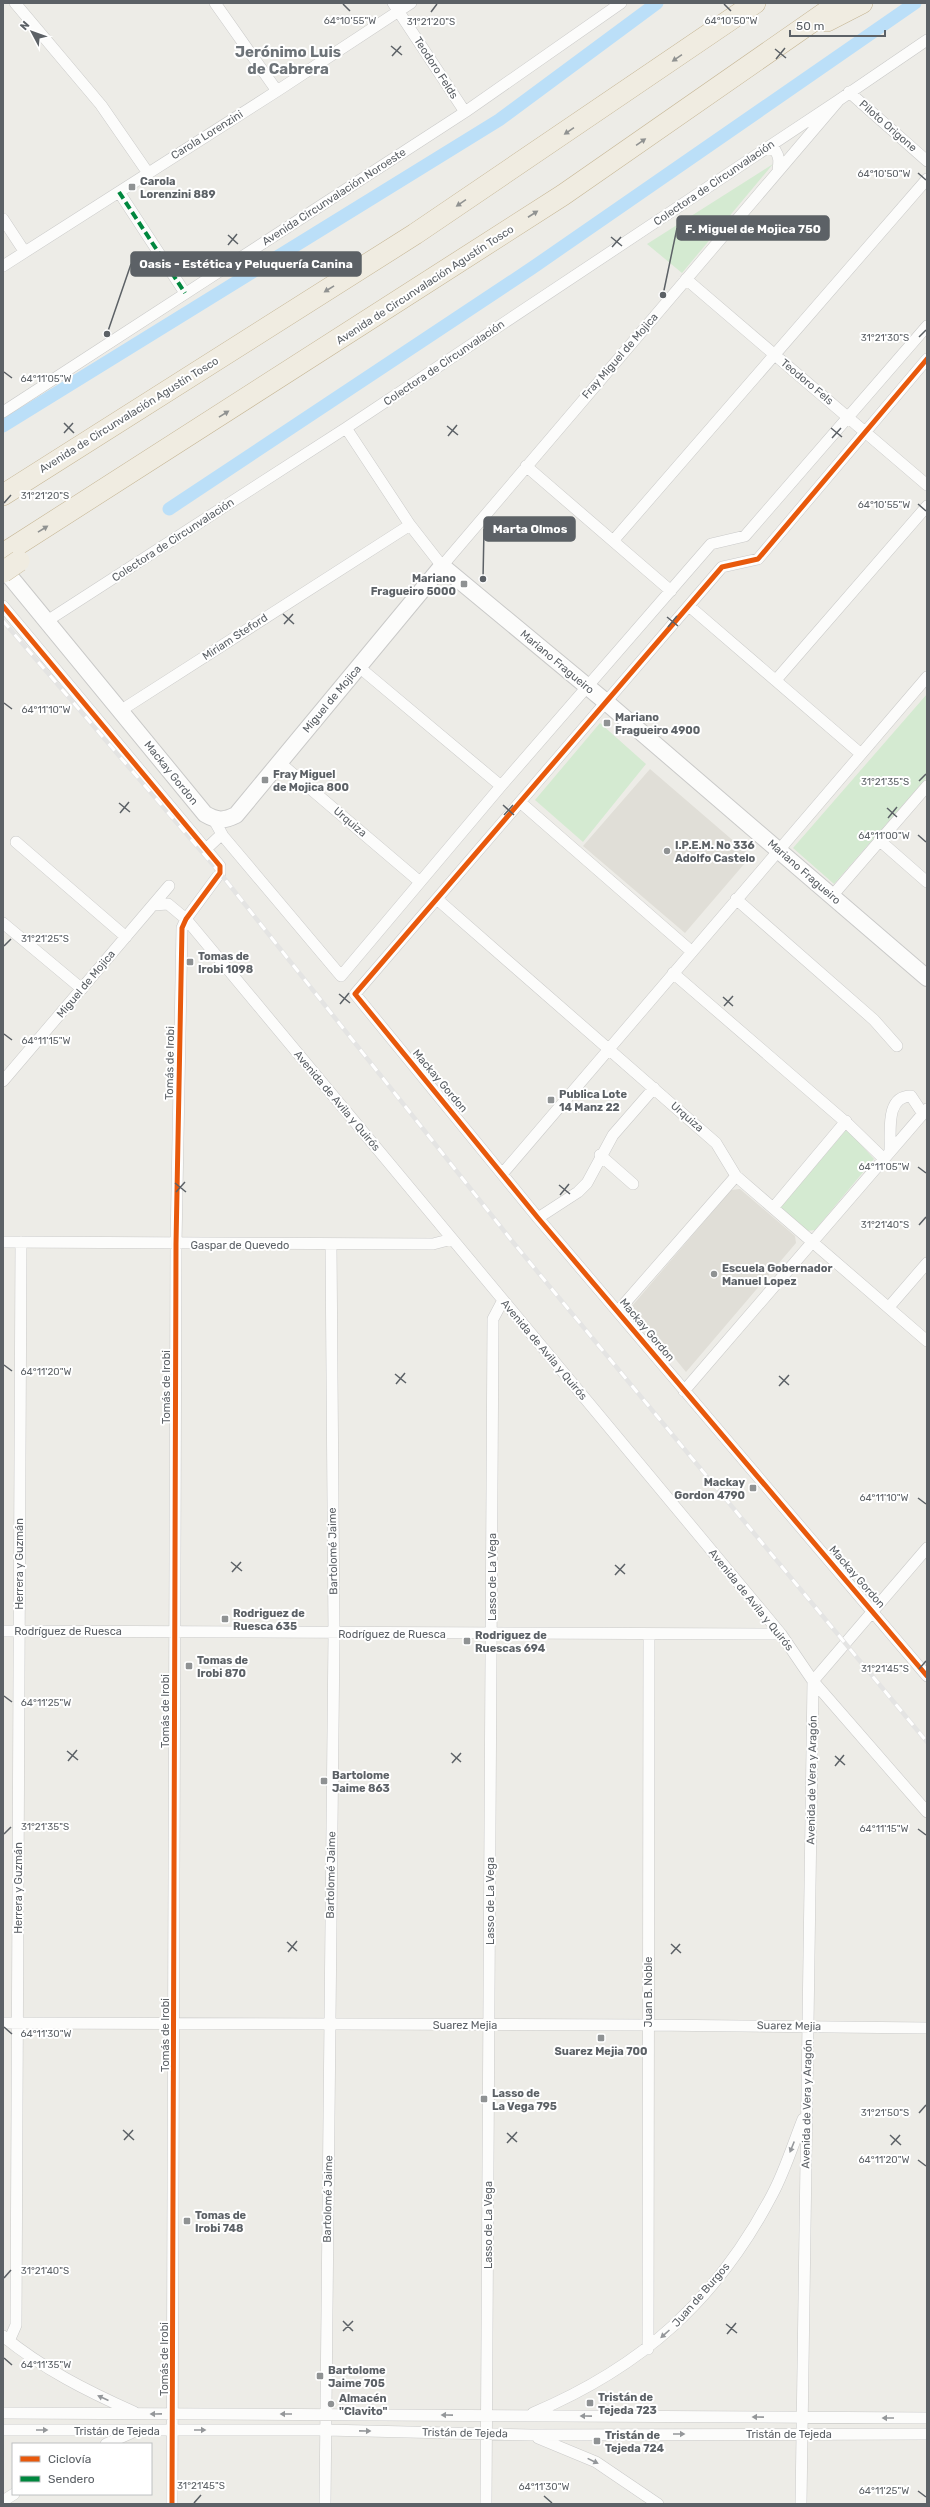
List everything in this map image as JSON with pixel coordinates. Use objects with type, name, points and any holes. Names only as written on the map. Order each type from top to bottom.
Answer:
[{"type":"highway","points":[[699,42],[740,3]]},
{"type":"highway","name":"Avenida de Circunvalación Agustín Tosco","points":[[3,495],[415,234],[755,3]]},
{"type":"highway","name":"Avenida de Circunvalación Agustín Tosco","points":[[8,561],[153,475],[200,429],[563,195],[839,3]]},
{"type":"highway","points":[[790,38],[862,3]]},
{"type":"main road","name":"Mackay Gordon","points":[[8,561],[47,620],[205,814],[214,820]]},
{"type":"main road","name":"Miguel de Mojica","points":[[214,820],[225,820],[236,815],[442,566]]},
{"type":"main road","name":"Mariano Fragueiro","points":[[442,566],[606,702],[927,978]]},
{"type":"street","points":[[15,3],[101,104],[148,173]]},
{"type":"street","points":[[215,3],[277,91]]},
{"type":"street","name":"Carola Lorenzini","points":[[3,266],[277,91],[396,7],[411,3]]},
{"type":"street","name":"Avenida Circunvalación Noroeste","points":[[3,412],[465,112],[621,3]]},
{"type":"street","name":"Teodoro Felds","points":[[396,7],[465,112]]},
{"type":"street","name":"Fray Miguel de Mojica","points":[[442,566],[839,100],[927,40]]},
{"type":"street","name":"Piloto Origone","points":[[849,92],[927,160]]},
{"type":"street","name":"Colectora de Circunvalación","points":[[47,620],[346,428],[839,100]]},
{"type":"street","points":[[766,148],[775,150],[780,158],[778,171]]},
{"type":"street","points":[[614,541],[927,179]]},
{"type":"street","points":[[119,192],[185,294]]},
{"type":"street","points":[[3,219],[24,252]]},
{"type":"street","name":"Teodoro Fels","points":[[686,279],[927,485]]},
{"type":"street","points":[[420,882],[501,786],[711,544],[745,536],[927,326]]},
{"type":"street","points":[[438,900],[520,802],[722,567],[758,559],[864,431],[927,359]]},
{"type":"street","name":"Mariano Fragueiro","points":[[346,428],[410,525],[442,566]]},
{"type":"street","points":[[526,466],[671,591]]},
{"type":"street","points":[[776,680],[927,506]]},
{"type":"street","name":"Miriam Steford","points":[[120,711],[410,525]]},
{"type":"street","points":[[3,606],[220,866],[220,873],[186,919]]},
{"type":"street","points":[[689,606],[861,754]]},
{"type":"street","points":[[359,667],[501,786]]},
{"type":"street","points":[[503,1173],[672,973],[927,677]]},
{"type":"street","name":"Urquiza","points":[[279,762],[420,882]]},
{"type":"street","points":[[832,896],[927,786]]},
{"type":"street","points":[[520,802],[692,951]]},
{"type":"street","name":"Mackay Gordon","points":[[214,820],[222,834],[340,976],[420,882]]},
{"type":"street","points":[[206,849],[222,834]]},
{"type":"street","points":[[879,840],[927,882]]},
{"type":"street","points":[[16,842],[126,937]]},
{"type":"street","name":"Miguel de Mojica","points":[[5,1074],[82,989],[169,886]]},
{"type":"street","points":[[736,899],[874,1020],[897,1046]]},
{"type":"street","name":"Urquiza","points":[[438,900],[716,1143],[736,1176],[927,1340]]},
{"type":"street","name":"Mackay Gordon","points":[[438,900],[355,994],[503,1173],[538,1218],[618,1310],[684,1391],[927,1676]]},
{"type":"street","name":"Avenida de Avila y Quirós","points":[[153,905],[168,904],[174,907],[186,919],[781,1634],[813,1681],[927,1812]]},
{"type":"street","name":"Tomás de Irobi","points":[[172,2504],[175,2025],[176,1244],[182,928],[186,919]]},
{"type":"street","points":[[3,923],[82,989]]},
{"type":"street","points":[[672,973],[886,1154]]},
{"type":"street","points":[[538,1218],[578,1192],[587,1183],[600,1155],[613,1136],[654,1088]]},
{"type":"street","points":[[684,1391],[886,1154],[925,1111],[911,1096],[904,1096],[896,1102],[891,1109],[886,1154]]},
{"type":"street","points":[[773,1208],[846,1121]]},
{"type":"street","points":[[600,1155],[633,1184]]},
{"type":"street","points":[[618,1310],[736,1176]]},
{"type":"street","name":"Gaspar de Quevedo","points":[[3,1242],[331,1245],[433,1244],[452,1239]]},
{"type":"street","name":"Herrera y Guzmán","points":[[6,2339],[16,2325],[21,1242]]},
{"type":"street","name":"Bartolomé Jaime","points":[[325,2504],[334,1634],[331,1245]]},
{"type":"street","points":[[889,1308],[927,1263]]},
{"type":"street","name":"Lasso de La Vega","points":[[486,2504],[493,1319],[503,1300]]},
{"type":"street","points":[[813,1681],[927,1548]]},
{"type":"street","name":"Rodríguez de Ruesca","points":[[3,1631],[334,1634],[781,1634]]},
{"type":"street","name":"Juan B. Noble","points":[[648,2350],[649,1635]]},
{"type":"street","name":"Avenida de Vera y Aragón","points":[[801,2504],[813,1681]]},
{"type":"street","name":"Suarez Mejia","points":[[3,2023],[489,2026],[648,2024],[927,2028]]},
{"type":"street","name":"Juan de Burgos","points":[[528,2415],[576,2395],[648,2350],[698,2302],[757,2223],[773,2193],[806,2111]]},
{"type":"street","points":[[6,2339],[60,2377],[139,2414]]},
{"type":"street","name":"Tristán de Tejeda","points":[[3,2413],[927,2418]]},
{"type":"street","name":"Tristán de Tejeda","points":[[3,2430],[326,2430],[531,2435],[801,2433],[927,2434]]},
{"type":"street","points":[[108,2443],[135,2431]]},
{"type":"street","points":[[531,2435],[596,2462],[643,2492],[658,2504]]},
{"type":"street","points":[[643,2492],[643,2504]]},
{"type":"shaded area","name":"I.P.E.M. No 336 Adolfo Castelo","points":[[650,769],[751,856],[685,933],[583,846]]},
{"type":"shaded area","name":"Escuela Gobernador Manuel Lopez","points":[[740,1189],[795,1236],[796,1243],[686,1372],[632,1306],[731,1190]]},
{"type":"green space","points":[[773,164],[682,273],[647,244]]},
{"type":"green space","points":[[927,694],[927,777],[834,884],[793,848]]},
{"type":"green space","points":[[600,723],[646,764],[583,842],[535,800]]},
{"type":"green space","points":[[847,1129],[874,1159],[815,1230],[806,1231],[780,1208]]},
{"type":"waterway","points":[[3,426],[499,120],[657,3]]},
{"type":"waterway","points":[[169,509],[532,268],[915,3]]},
{"type":"railway","points":[[3,621],[220,873],[512,1241],[927,1742]]},
{"type":"marked path","points":[[119,192],[185,293]]},
{"type":"cycle path","points":[[927,359],[758,559],[722,567],[355,994],[538,1218],[927,1676]]},
{"type":"cycle path","points":[[3,606],[220,866],[220,873],[186,919],[182,928],[176,1244],[172,2504]]},
{"type":"place","name":"Carola Lorenzini 889","points":[[132,187]]},
{"type":"place","name":"F. Miguel de Mojica 750","points":[[663,295]]},
{"type":"place","name":"Oasis - Estética y Peluquería Canina","points":[[107,334]]},
{"type":"place","name":"Marta Olmos","points":[[483,579]]},
{"type":"place","name":"Mariano Fragueiro 5000","points":[[464,584]]},
{"type":"place","name":"Mariano Fragueiro 4900","points":[[607,723]]},
{"type":"place","name":"Fray Miguel de Mojica 800","points":[[265,780]]},
{"type":"place","name":"I.P.E.M. No 336 Adolfo Castelo","points":[[667,851]]},
{"type":"place","name":"Tomas de Irobi 1098","points":[[190,962]]},
{"type":"place","name":"Publica Lote 14 Manz 22","points":[[551,1100]]},
{"type":"place","name":"Escuela Gobernador Manuel Lopez","points":[[714,1274]]},
{"type":"place","name":"Mackay Gordon 4790","points":[[753,1488]]},
{"type":"place","name":"Rodriguez de Ruesca 635","points":[[225,1619]]},
{"type":"place","name":"Rodriguez de Ruescas 694","points":[[467,1641]]},
{"type":"place","name":"Tomas de Irobi 870","points":[[189,1666]]},
{"type":"place","name":"Bartolome Jaime 863","points":[[324,1781]]},
{"type":"place","name":"Suarez Mejia 700","points":[[601,2038]]},
{"type":"place","name":"Lasso de La Vega 795","points":[[484,2099]]},
{"type":"place","name":"Tomas de Irobi 748","points":[[187,2221]]},
{"type":"place","name":"Bartolome Jaime 705","points":[[320,2376]]},
{"type":"place","name":"Tristán de Tejeda 723","points":[[590,2403]]},
{"type":"place","name":"Almacén \"Clavito\"","points":[[331,2404]]},
{"type":"place","name":"Tristán de Tejeda 724","points":[[597,2441]]},
{"type":"district","name":"Jerónimo Luis de Cabrera","points":[[288,60]]}]
